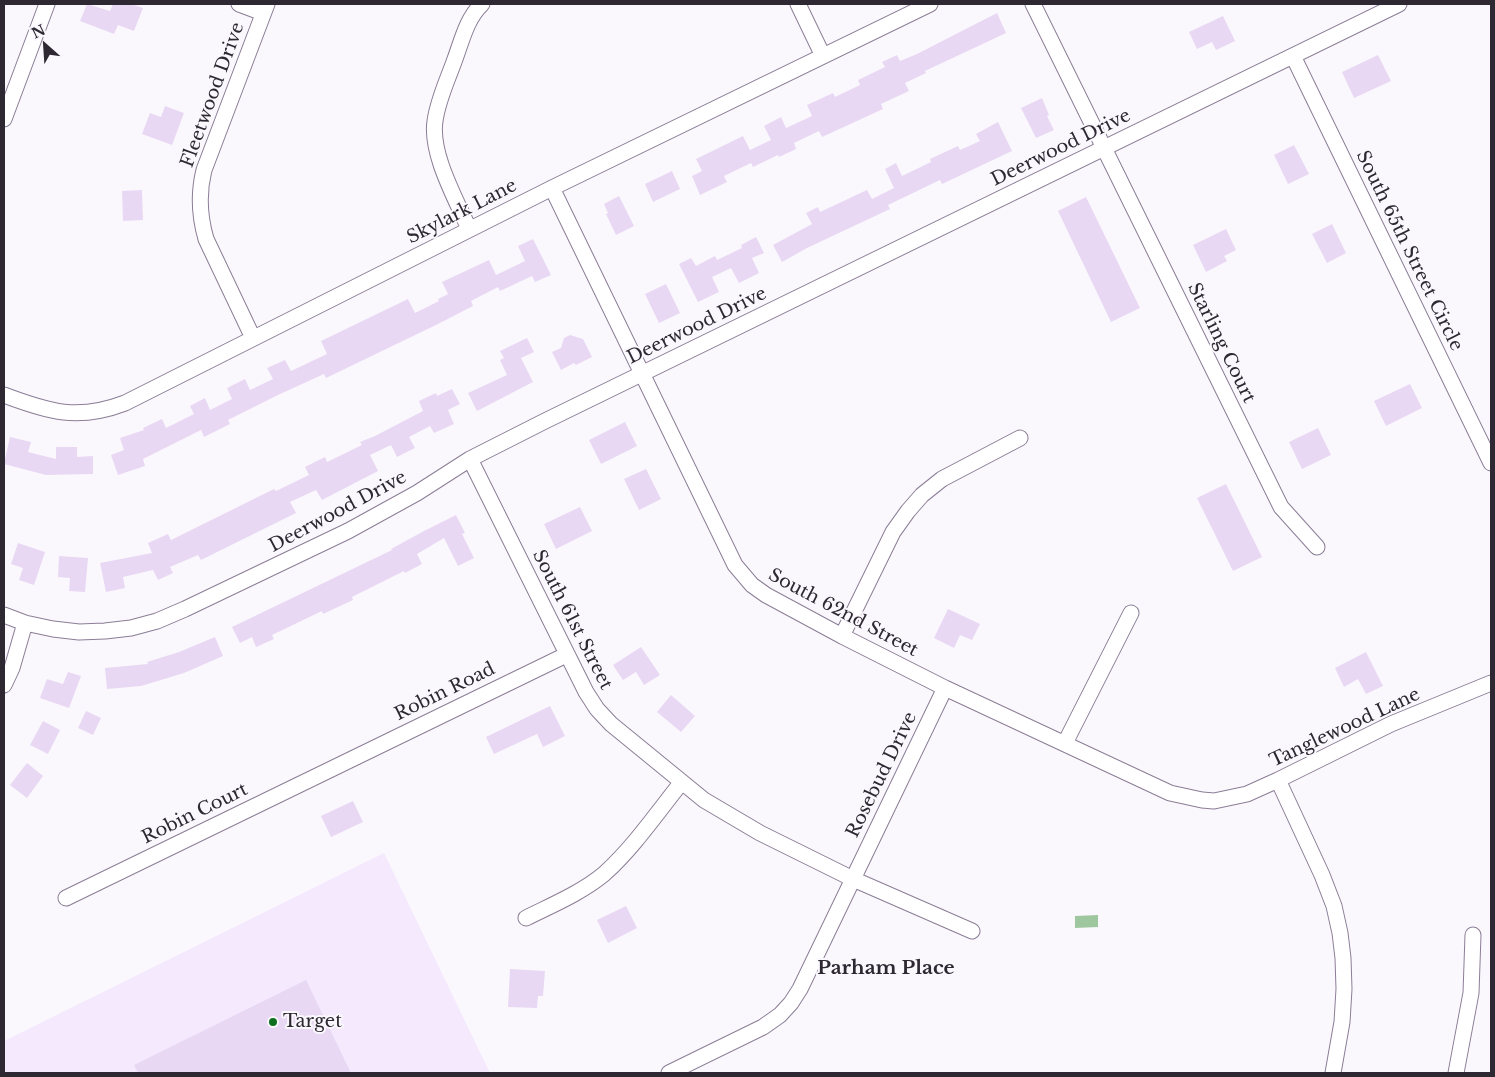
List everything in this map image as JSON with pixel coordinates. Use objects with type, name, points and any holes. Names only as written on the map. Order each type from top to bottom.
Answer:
[{"type":"street","points":[[4,118],[7,98],[47,4]]},
{"type":"street","points":[[239,4],[265,8]]},
{"type":"street","points":[[469,230],[438,157],[435,140],[435,122],[439,104],[469,22],[482,4]]},
{"type":"street","points":[[798,4],[823,56]]},
{"type":"street","name":"Skylark Lane","points":[[4,395],[56,412],[73,413],[104,409],[125,403],[552,188],[930,4]]},
{"type":"street","name":"Starling Court","points":[[1034,4],[1281,507],[1317,547]]},
{"type":"street","name":"Deerwood Drive","points":[[4,615],[25,623],[79,632],[131,628],[157,621],[185,609],[348,531],[470,460],[642,374],[1399,4]]},
{"type":"street","name":"Fleetwood Drive","points":[[253,338],[206,240],[199,205],[200,187],[204,170],[265,8]]},
{"type":"street","name":"South 65th Street Circle","points":[[1293,56],[1491,463]]},
{"type":"street","name":"South 62nd Street","points":[[552,188],[742,576],[766,595],[945,688],[1170,793],[1214,801]]},
{"type":"street","points":[[842,636],[893,532],[922,495],[942,479],[1020,438]]},
{"type":"street","name":"South 61st Street","points":[[470,460],[566,655],[586,692],[611,724],[704,800],[760,833],[853,879],[972,931]]},
{"type":"street","points":[[1065,743],[1131,613]]},
{"type":"street","points":[[4,685],[12,668],[25,623]]},
{"type":"street","name":"Robin Road","points":[[341,764],[566,655]]},
{"type":"street","name":"Tanglewood Lane","points":[[1214,801],[1247,794],[1391,724],[1491,683]]},
{"type":"street","name":"Rosebud Drive","points":[[669,1073],[763,1028],[780,1015],[791,1003],[800,989],[945,688]]},
{"type":"street","name":"Robin Court","points":[[66,898],[341,764]]},
{"type":"street","points":[[1278,780],[1322,875],[1334,906],[1340,933],[1344,997],[1342,1022],[1332,1073]]},
{"type":"street","points":[[526,918],[581,890],[603,874],[622,856],[682,782]]},
{"type":"street","points":[[1456,1073],[1471,993],[1474,935]]},
{"type":"shaded area","points":[[384,853],[490,1073],[4,1073],[4,1041]]},
{"type":"shaded area","points":[[1098,915],[1098,927],[1075,928],[1075,916]]},
{"type":"building","points":[[87,4],[110,11],[113,4],[131,4],[143,8],[134,31],[118,25],[114,34],[80,21]]},
{"type":"building","points":[[997,13],[1006,33],[925,71],[926,73],[905,83],[909,91],[881,104],[883,109],[822,137],[819,131],[794,143],[796,149],[753,167],[751,163],[724,176],[727,182],[700,195],[692,176],[702,171],[696,159],[743,136],[750,150],[771,140],[764,126],[781,117],[786,128],[812,116],[807,105],[833,93],[835,97],[860,85],[858,80],[885,67],[882,62],[897,55],[900,61],[917,54]]},
{"type":"building","points":[[1223,16],[1235,41],[1216,50],[1212,42],[1197,49],[1189,32]]},
{"type":"building","points":[[1378,55],[1391,81],[1354,98],[1342,72]]},
{"type":"building","points":[[1042,98],[1049,115],[1047,116],[1054,130],[1036,138],[1021,108]]},
{"type":"building","points":[[165,106],[184,113],[172,145],[142,134],[150,113],[161,117]]},
{"type":"building","points":[[998,122],[1012,151],[942,184],[940,180],[888,205],[890,209],[807,248],[782,262],[773,245],[812,224],[806,213],[818,207],[820,212],[867,190],[872,199],[894,188],[885,169],[896,163],[902,176],[931,162],[930,159],[958,146],[960,150],[980,141],[976,134]]},
{"type":"building","points":[[1294,145],[1309,174],[1288,184],[1274,155]]},
{"type":"building","points":[[672,171],[680,189],[653,202],[645,184]]},
{"type":"building","points":[[142,190],[143,220],[123,221],[122,191]]},
{"type":"building","points":[[619,196],[634,226],[616,235],[606,214],[608,213],[604,204]]},
{"type":"building","points":[[1086,197],[1140,308],[1111,322],[1058,211]]},
{"type":"building","points":[[1332,224],[1346,253],[1327,263],[1312,234]]},
{"type":"building","points":[[1226,229],[1236,250],[1224,256],[1227,261],[1206,272],[1193,245]]},
{"type":"building","points":[[756,237],[764,253],[752,258],[759,273],[739,283],[731,268],[712,277],[719,292],[698,302],[679,264],[691,258],[696,266],[715,256],[717,260],[742,248],[741,245]]},
{"type":"building","points":[[533,239],[551,275],[535,282],[532,276],[500,291],[498,287],[471,301],[473,306],[436,325],[326,378],[324,374],[278,395],[228,420],[230,424],[204,437],[201,430],[143,459],[145,466],[118,475],[111,455],[124,450],[120,438],[144,430],[143,428],[162,419],[166,428],[194,414],[190,406],[205,398],[210,410],[232,399],[227,388],[245,379],[250,390],[273,379],[267,368],[285,360],[291,371],[327,354],[321,341],[408,299],[415,313],[439,301],[438,299],[448,294],[442,282],[489,260],[496,275],[525,261],[518,246]]},
{"type":"building","points":[[666,284],[680,313],[659,323],[645,294]]},
{"type":"building","points":[[570,335],[583,339],[592,357],[561,370],[552,352],[561,348],[564,338]]},
{"type":"building","points":[[527,338],[534,352],[521,358],[533,382],[477,411],[468,393],[507,375],[500,360],[504,358],[500,351]]},
{"type":"building","points":[[1410,384],[1422,408],[1386,426],[1374,401]]},
{"type":"building","points":[[452,389],[460,404],[448,410],[454,424],[434,433],[430,426],[409,437],[415,448],[397,457],[391,445],[370,455],[378,471],[322,500],[316,490],[290,502],[296,513],[201,560],[198,555],[170,567],[173,573],[158,580],[153,570],[123,577],[125,588],[106,592],[100,563],[152,553],[148,543],[168,534],[171,540],[274,489],[276,491],[309,475],[305,467],[325,457],[327,462],[362,445],[360,442],[423,411],[419,401],[436,393],[437,396]]},
{"type":"building","points":[[625,422],[637,446],[601,464],[589,440]]},
{"type":"building","points":[[1318,428],[1331,455],[1302,469],[1289,442]]},
{"type":"building","points":[[10,437],[31,442],[28,452],[56,459],[56,447],[77,447],[77,457],[93,456],[93,474],[46,475],[4,464]]},
{"type":"building","points":[[646,469],[661,499],[639,510],[624,479]]},
{"type":"building","points":[[1226,484],[1262,557],[1233,571],[1197,498]]},
{"type":"building","points":[[580,507],[592,531],[556,549],[544,524]]},
{"type":"building","points":[[456,515],[465,533],[462,534],[474,558],[458,566],[444,538],[417,554],[422,564],[352,597],[353,600],[323,614],[322,611],[272,635],[274,639],[256,647],[252,637],[240,643],[232,627],[392,550]]},
{"type":"building","points":[[18,543],[45,552],[34,585],[19,580],[23,568],[11,564]]},
{"type":"building","points":[[59,556],[88,558],[85,592],[69,591],[70,578],[58,577]]},
{"type":"building","points":[[948,609],[980,624],[972,640],[960,635],[954,648],[934,638]]},
{"type":"building","points":[[215,637],[223,656],[184,673],[141,686],[107,689],[105,668],[148,664],[147,662],[179,652]]},
{"type":"building","points":[[641,647],[660,675],[644,685],[636,672],[623,680],[613,665]]},
{"type":"building","points":[[1366,652],[1383,686],[1366,694],[1358,679],[1344,687],[1335,668]]},
{"type":"building","points":[[68,672],[81,676],[69,708],[40,698],[47,679],[63,684]]},
{"type":"building","points":[[671,695],[695,716],[681,732],[657,712]]},
{"type":"building","points":[[550,706],[565,736],[543,747],[537,734],[494,754],[486,737]]},
{"type":"building","points":[[86,711],[101,718],[93,735],[78,728]]},
{"type":"building","points":[[43,721],[60,730],[48,754],[30,745]]},
{"type":"building","points":[[27,763],[43,776],[27,798],[10,785]]},
{"type":"building","points":[[353,801],[363,822],[331,837],[321,816]]},
{"type":"building","points":[[626,906],[637,928],[608,943],[597,920]]},
{"type":"building","points":[[510,969],[545,971],[543,996],[538,996],[537,1008],[508,1007]]},
{"type":"building","name":"Target","points":[[306,980],[351,1073],[138,1073],[134,1065]]},
{"type":"place","name":"Target","points":[[273,1022]]},
{"type":"district","name":"Parham Place","points":[[886,969]]}]
